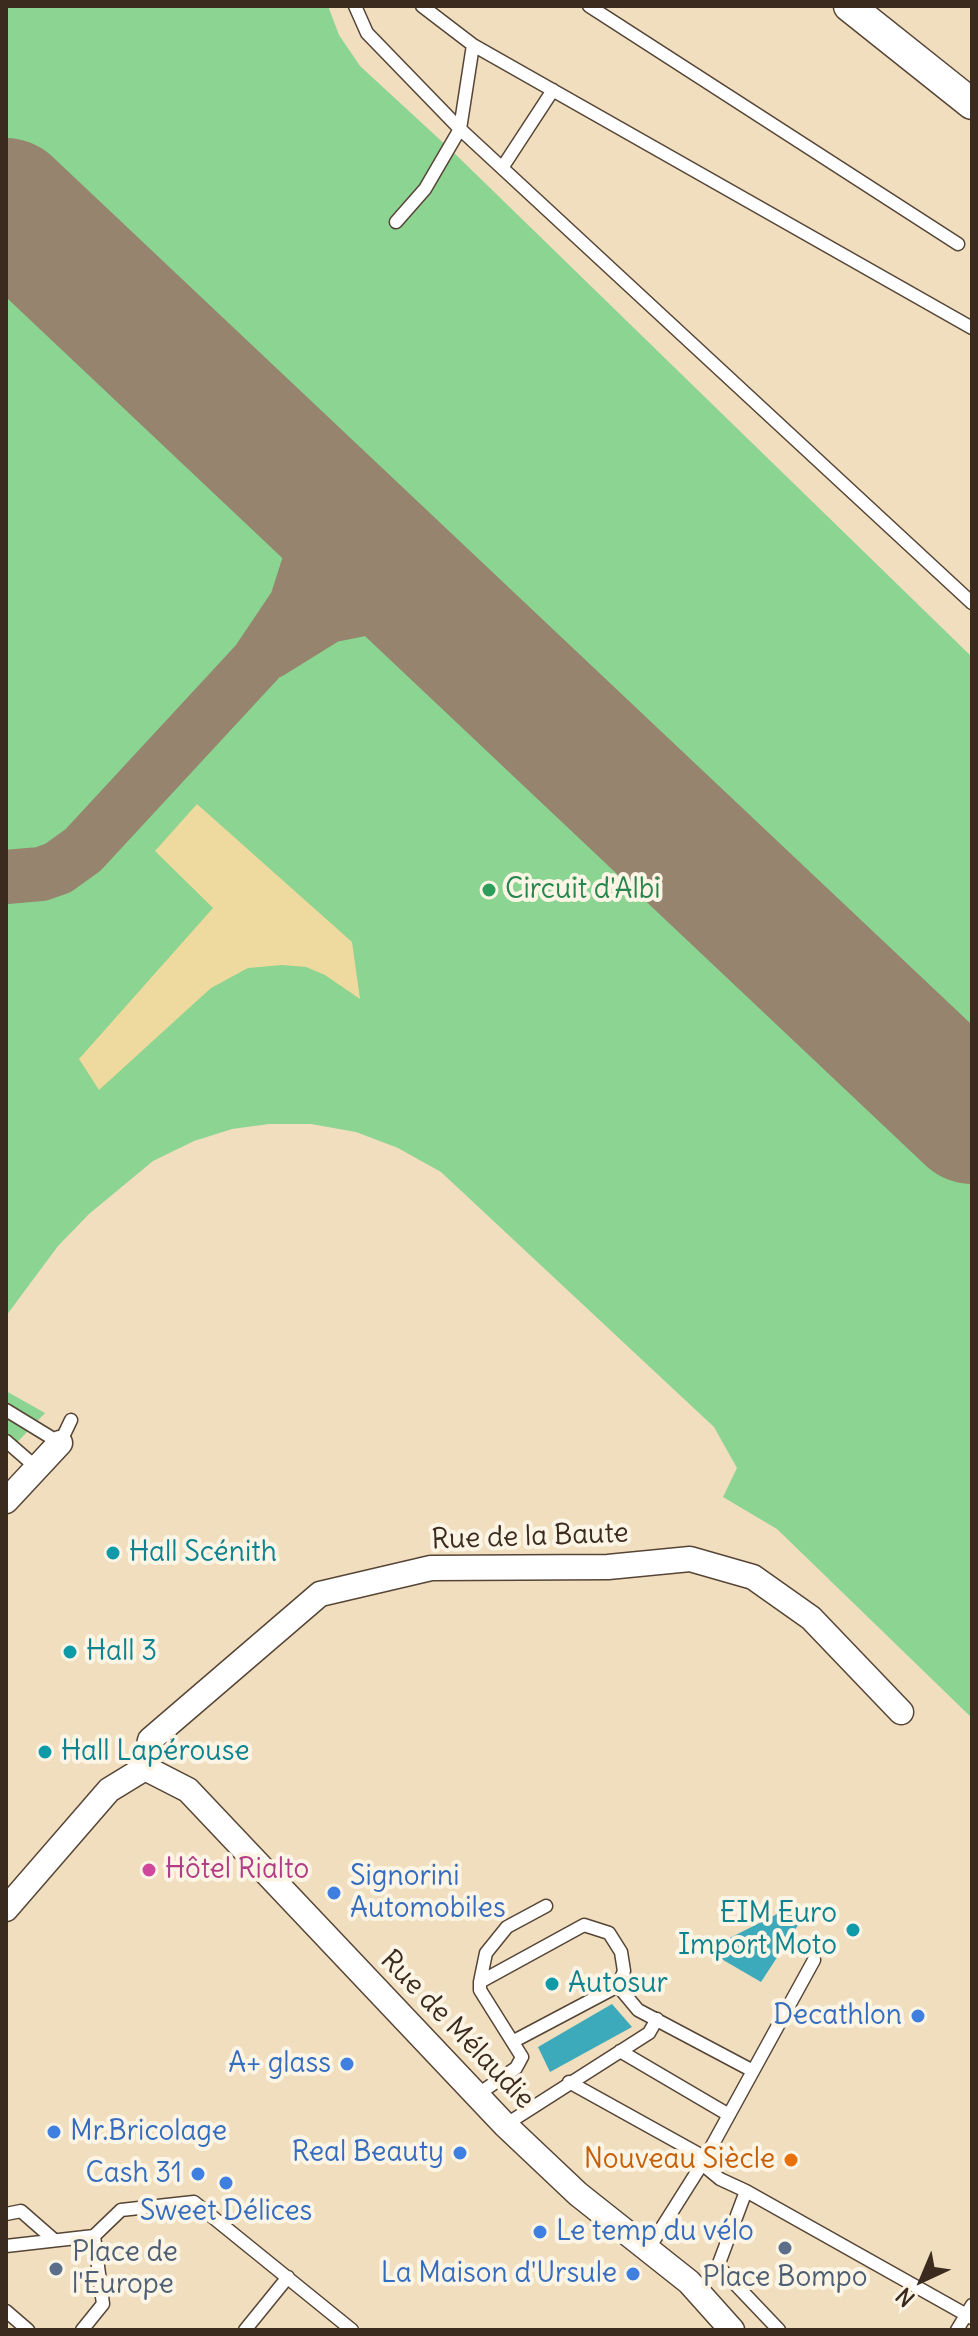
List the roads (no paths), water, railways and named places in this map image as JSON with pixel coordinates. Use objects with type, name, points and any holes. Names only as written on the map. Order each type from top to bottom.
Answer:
[{"type":"street","points":[[849,6],[972,104]]},
{"type":"street","points":[[6,1501],[60,1443]]},
{"type":"street","name":"Rue de la Baute","points":[[145,1768],[150,1740],[320,1594],[431,1568],[608,1567],[690,1559],[753,1577],[811,1618],[901,1712]]},
{"type":"street","points":[[6,1909],[109,1790],[145,1768]]},
{"type":"street","name":"Rue de Mélaudie","points":[[145,1768],[188,1790],[505,2125],[578,2194],[689,2282],[732,2330]]},
{"type":"lane","points":[[355,6],[367,33],[460,129],[972,603]]},
{"type":"lane","points":[[422,6],[473,45],[972,328]]},
{"type":"lane","points":[[589,6],[958,244]]},
{"type":"lane","points":[[396,222],[425,189],[460,129],[473,45]]},
{"type":"lane","points":[[502,168],[553,90]]},
{"type":"lane","points":[[6,1410],[60,1443],[71,1420]]},
{"type":"lane","points":[[8,1442],[37,1468]]},
{"type":"lane","points":[[477,2095],[516,2068],[522,2057],[480,1990],[486,1953],[507,1927],[546,1906]]},
{"type":"lane","points":[[480,1982],[584,1925],[609,1933],[621,1952],[624,1971],[618,1986],[514,2041]]},
{"type":"lane","points":[[649,2248],[704,2161],[814,1960]]},
{"type":"lane","points":[[618,1986],[638,2010],[753,2071]]},
{"type":"lane","points":[[505,2125],[649,2033],[657,2019]]},
{"type":"lane","points":[[620,2051],[729,2115]]},
{"type":"lane","points":[[569,2082],[704,2161],[720,2179],[970,2313],[957,2330]]},
{"type":"lane","points":[[746,2191],[718,2266],[777,2329]]},
{"type":"lane","points":[[6,2246],[94,2236],[121,2210],[194,2202],[352,2330]]},
{"type":"lane","points":[[6,2214],[21,2211],[53,2239]]},
{"type":"lane","points":[[82,2330],[103,2304],[94,2236]]},
{"type":"lane","points":[[245,2330],[288,2277]]},
{"type":"lane","points":[[6,2311],[28,2330]]},
{"type":"water","points":[[789,1908],[804,1916],[761,1982],[706,1950]]},
{"type":"water","points":[[612,2004],[632,2027],[550,2072],[538,2047]]},
{"type":"place","name":"Circuit d'Albi","points":[[489,890]]},
{"type":"place","name":"Hall Scénith","points":[[113,1553]]},
{"type":"place","name":"Hall 3","points":[[70,1652]]},
{"type":"place","name":"Hall Lapérouse","points":[[45,1752]]},
{"type":"place","name":"Hôtel Rialto","points":[[149,1870]]},
{"type":"place","name":"Signorini Automobiles","points":[[334,1893]]},
{"type":"place","name":"EIM Euro Import Moto","points":[[853,1930]]},
{"type":"place","name":"Autosur","points":[[552,1984]]},
{"type":"place","name":"Decathlon","points":[[918,2016]]},
{"type":"place","name":"A+ glass","points":[[347,2064]]},
{"type":"place","name":"Mr.Bricolage","points":[[54,2132]]},
{"type":"place","name":"Real Beauty","points":[[460,2153]]},
{"type":"place","name":"Nouveau Siècle","points":[[791,2160]]},
{"type":"place","name":"Cash 31","points":[[198,2174]]},
{"type":"place","name":"Sweet Délices","points":[[226,2183]]},
{"type":"place","name":"Le temp du vélo","points":[[540,2232]]},
{"type":"place","name":"Place Bompo","points":[[785,2248]]},
{"type":"place","name":"Place de l'Europe","points":[[56,2269]]},
{"type":"place","name":"La Maison d'Ursule","points":[[633,2274]]}]
